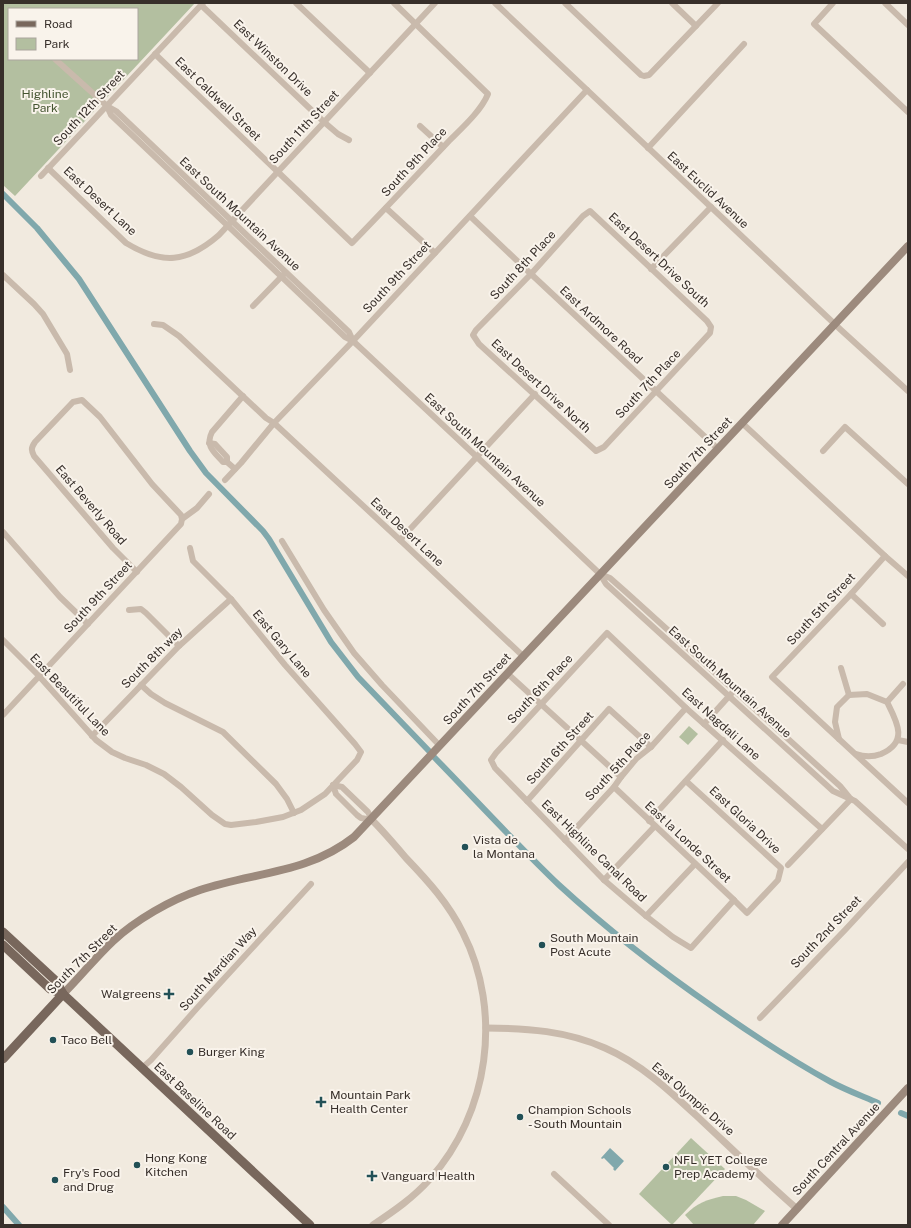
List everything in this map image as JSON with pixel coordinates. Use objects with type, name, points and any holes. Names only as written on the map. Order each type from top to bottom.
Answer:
[{"type":"main road","name":"South 7th Street","points":[[3,1059],[114,940],[155,911],[200,890],[282,871],[318,860],[344,846],[361,831],[908,246]]},
{"type":"main road","name":"East Baseline Road","points":[[3,932],[56,981],[63,994],[310,1225]]},
{"type":"main road","name":"East Baseline Road","points":[[3,946],[50,989],[63,994]]},
{"type":"main road","name":"South Central Avenue","points":[[782,1225],[908,1088]]},
{"type":"street","points":[[296,3],[370,72]]},
{"type":"street","points":[[394,3],[416,23]]},
{"type":"street","name":"South 11th Street","points":[[183,256],[195,252],[207,245],[229,223],[435,3]]},
{"type":"street","name":"East Euclid Avenue","points":[[494,3],[908,391]]},
{"type":"street","points":[[565,3],[641,75],[647,76],[718,3]]},
{"type":"street","points":[[672,3],[696,26]]},
{"type":"street","points":[[833,3],[814,24],[908,112]]},
{"type":"street","points":[[885,3],[908,25]]},
{"type":"street","name":"South 12th Street","points":[[41,176],[202,4]]},
{"type":"street","name":"East Winston Drive","points":[[202,4],[324,122],[338,134],[349,140]]},
{"type":"street","name":"South 9th Place","points":[[352,243],[443,148],[485,101],[488,94],[416,23]]},
{"type":"street","points":[[648,148],[744,44]]},
{"type":"street","name":"East Caldwell Street","points":[[155,54],[352,243]]},
{"type":"street","name":"East South Mountain Avenue","points":[[56,60],[107,106],[111,115],[283,274],[345,337],[353,341],[477,456],[600,574],[606,584],[833,791],[855,801],[908,849]]},
{"type":"street","name":"South 9th Street","points":[[225,480],[274,423],[353,341],[588,90]]},
{"type":"street","points":[[420,126],[443,148]]},
{"type":"street","name":"East Desert Lane","points":[[48,168],[126,243],[141,252],[157,257],[170,258],[183,256]]},
{"type":"street","points":[[652,270],[711,207]]},
{"type":"street","points":[[386,208],[435,253]]},
{"type":"street","name":"East Desert Drive South","points":[[590,211],[707,321],[711,327]]},
{"type":"street","name":"South 8th Place","points":[[473,335],[583,216],[590,211]]},
{"type":"street","name":"East Ardmore Road","points":[[470,216],[718,449]]},
{"type":"street","points":[[253,306],[283,274]]},
{"type":"street","points":[[3,275],[43,314],[67,354],[70,370]]},
{"type":"street","name":"East Desert Lane","points":[[154,324],[163,325],[179,336],[524,657]]},
{"type":"street","name":"South 7th Place","points":[[596,451],[604,447],[656,392],[710,333],[711,327]]},
{"type":"street","name":"East Desert Drive North","points":[[473,335],[479,344],[596,451]]},
{"type":"street","points":[[400,540],[535,394]]},
{"type":"street","points":[[235,469],[227,462],[223,462],[218,453],[211,449],[209,437],[243,396]]},
{"type":"street","name":"East Beverly Road","points":[[137,572],[113,548],[34,456],[31,451],[35,442],[72,402],[82,400],[100,417],[152,484],[181,515],[182,519]]},
{"type":"street","points":[[742,423],[908,576]]},
{"type":"street","points":[[823,451],[845,427],[908,484]]},
{"type":"street","name":"South 9th Street","points":[[3,715],[182,524],[182,519],[197,508],[210,494]]},
{"type":"street","points":[[3,532],[60,597],[88,624]]},
{"type":"street","points":[[282,542],[324,610],[354,653],[440,746]]},
{"type":"street","name":"East Gary Lane","points":[[190,548],[193,561],[231,599],[285,665],[361,752],[357,760],[333,786]]},
{"type":"street","name":"South 5th Street","points":[[840,740],[772,677],[885,556]]},
{"type":"street","name":"East South Mountain Avenue","points":[[600,574],[610,578],[840,786],[851,799]]},
{"type":"street","points":[[851,594],[883,624]]},
{"type":"street","name":"South 8th way","points":[[92,736],[179,646],[231,599]]},
{"type":"street","points":[[129,610],[141,609],[179,646]]},
{"type":"street","name":"South 6th Place","points":[[491,760],[606,633]]},
{"type":"street","name":"East Nagdali Lane","points":[[606,633],[686,708],[822,829]]},
{"type":"street","name":"East Beautiful Lane","points":[[3,640],[39,676],[92,736],[112,752],[146,765],[164,774],[212,815],[225,824],[231,825],[256,822],[283,817],[294,813]]},
{"type":"street","points":[[841,668],[849,695]]},
{"type":"street","points":[[508,674],[621,776]]},
{"type":"street","points":[[887,702],[903,684]]},
{"type":"street","points":[[140,685],[165,703],[223,732],[276,784],[287,799],[294,813],[317,800],[333,786],[342,787],[368,812],[372,820],[434,889],[456,921],[472,954],[479,976],[484,1000],[486,1028],[484,1060],[477,1093],[469,1117],[457,1140],[440,1166],[420,1189],[401,1206],[373,1225]]},
{"type":"street","points":[[704,724],[734,691]]},
{"type":"street","points":[[853,752],[867,756],[877,755],[889,750],[898,740],[896,720],[887,702],[867,694],[849,695],[837,707],[835,722],[840,740],[908,804]]},
{"type":"street","name":"South 5th Place","points":[[565,840],[614,787],[621,776],[651,747],[686,708]]},
{"type":"street","name":"South 6th Street","points":[[527,801],[609,709],[651,747]]},
{"type":"street","points":[[649,821],[723,740]]},
{"type":"street","points":[[898,740],[908,742]]},
{"type":"street","name":"East Highline Canal Road","points":[[491,760],[495,768],[604,880],[646,916],[673,937],[691,948],[734,900]]},
{"type":"street","name":"East Gloria Drive","points":[[686,781],[781,868],[778,880],[747,913]]},
{"type":"street","points":[[333,786],[336,794],[361,818],[372,820]]},
{"type":"street","name":"East la Londe Street","points":[[614,787],[747,913]]},
{"type":"street","points":[[344,802],[351,796]]},
{"type":"street","points":[[788,865],[851,799]]},
{"type":"street","points":[[604,880],[655,826]]},
{"type":"street","name":"South 2nd Street","points":[[760,1018],[908,862]]},
{"type":"street","points":[[646,916],[695,864]]},
{"type":"street","name":"South Mardian Way","points":[[142,1068],[151,1060],[311,884]]},
{"type":"street","name":"East Olympic Drive","points":[[486,1028],[528,1029],[559,1033],[596,1044],[624,1058],[646,1072],[665,1087],[797,1209]]},
{"type":"street","points":[[554,1174],[608,1225]]},
{"type":"green space","name":"Highline Park","points":[[3,3],[195,3],[15,196],[3,185]]},
{"type":"green space","points":[[689,726],[698,734],[688,745],[679,737]]},
{"type":"green space","points":[[691,1138],[725,1169],[672,1225],[639,1194]]},
{"type":"green space","points":[[723,1196],[736,1196],[765,1211],[753,1225],[694,1225],[685,1215],[702,1202]]},
{"type":"water","points":[[610,1148],[624,1161],[615,1171],[604,1158],[601,1158]]},
{"type":"waterway","points":[[3,194],[37,228],[79,279],[190,451],[206,473],[269,539],[331,642],[358,677],[429,751]]},
{"type":"waterway","points":[[434,757],[559,885],[635,950],[695,995],[772,1047],[831,1082],[878,1103]]},
{"type":"waterway","points":[[901,1113],[908,1116]]},
{"type":"waterway","points":[[3,1207],[19,1225]]},
{"type":"place","name":"Vista de la Montana","points":[[465,847]]},
{"type":"place","name":"South Mountain Post Acute","points":[[542,945]]},
{"type":"place","name":"Walgreens","points":[[169,994]]},
{"type":"place","name":"Taco Bell","points":[[53,1040]]},
{"type":"place","name":"Burger King","points":[[190,1052]]},
{"type":"place","name":"Mountain Park Health Center","points":[[321,1102]]},
{"type":"place","name":"Champion Schools - South Mountain","points":[[520,1117]]},
{"type":"place","name":"Hong Kong Kitchen","points":[[137,1165]]},
{"type":"place","name":"NFL YET College Prep Academy","points":[[666,1167]]},
{"type":"place","name":"Vanguard Health","points":[[372,1176]]},
{"type":"place","name":"Fry's Food and Drug","points":[[55,1180]]}]
